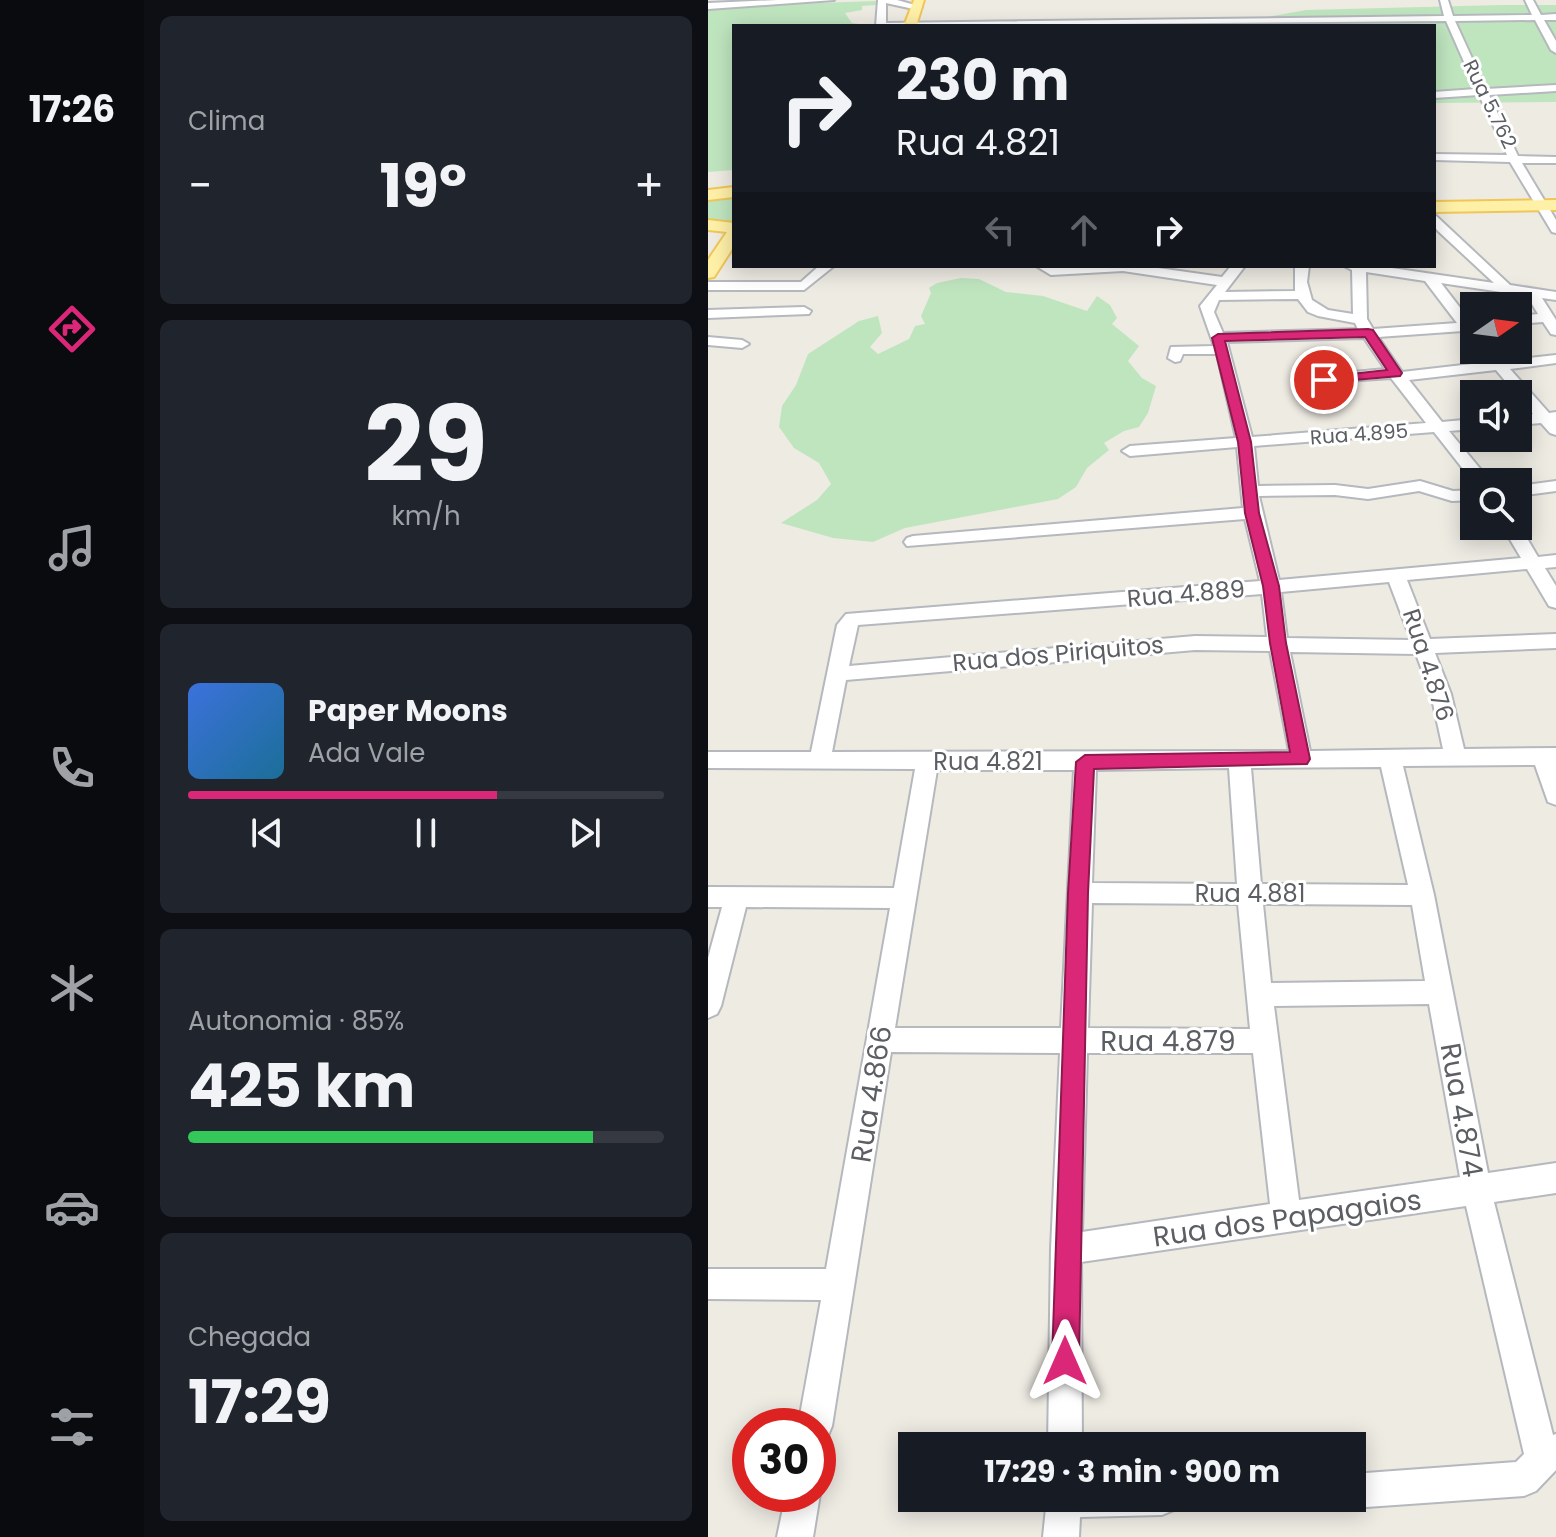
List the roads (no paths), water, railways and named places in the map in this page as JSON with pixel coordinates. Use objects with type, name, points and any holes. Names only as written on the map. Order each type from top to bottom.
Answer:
[{"type":"main road","points":[[911,24],[919,2]]},
{"type":"main road","points":[[708,195],[732,192]]},
{"type":"main road","points":[[1436,207],[1548,205]]},
{"type":"main road","points":[[708,225],[732,230]]},
{"type":"main road","points":[[708,273],[732,233]]},
{"type":"street","points":[[708,6],[839,0]]},
{"type":"street","points":[[879,24],[883,0],[919,2]]},
{"type":"street","name":"Rua 5.762","points":[[1444,0],[1448,19],[1482,92],[1516,159],[1548,205],[1556,229]]},
{"type":"street","points":[[1529,0],[1556,50]]},
{"type":"street","points":[[1041,10],[1036,24],[1121,24],[1203,19],[1556,17]]},
{"type":"street","points":[[1121,24],[1123,10]]},
{"type":"street","points":[[1436,95],[1556,88]]},
{"type":"street","points":[[1436,157],[1556,160]]},
{"type":"street","points":[[1436,221],[1445,233],[1487,266],[1506,289]]},
{"type":"street","points":[[708,286],[804,286],[825,268]]},
{"type":"street","points":[[1046,268],[1051,271],[1088,268]]},
{"type":"street","points":[[1147,268],[1227,282]]},
{"type":"street","points":[[1237,268],[1207,306],[1207,312],[1220,344],[1245,442],[1252,513],[1271,586],[1278,643],[1301,759]]},
{"type":"street","points":[[1302,268],[1300,295],[1307,304],[1326,315],[1364,326]]},
{"type":"street","points":[[1359,268],[1364,326],[1397,375],[1472,468]]},
{"type":"street","points":[[1365,268],[1526,292]]},
{"type":"street","points":[[1430,278],[1460,315]]},
{"type":"street","points":[[1532,293],[1556,296]]},
{"type":"street","points":[[1532,293],[1556,331]]},
{"type":"street","points":[[1215,296],[1300,295]]},
{"type":"street","points":[[708,314],[804,311]]},
{"type":"street","points":[[1532,318],[1546,317]]},
{"type":"street","points":[[1175,358],[1176,350],[1364,326],[1460,329]]},
{"type":"street","points":[[708,341],[742,344]]},
{"type":"street","points":[[1324,380],[1500,367],[1556,359]]},
{"type":"street","points":[[1498,364],[1552,422]]},
{"type":"street","points":[[1532,421],[1552,422]]},
{"type":"street","name":"Rua 4.895","points":[[1130,451],[1460,425]]},
{"type":"street","points":[[1249,491],[1335,490],[1368,494],[1420,486],[1460,496]]},
{"type":"street","points":[[1532,489],[1556,486]]},
{"type":"street","points":[[913,542],[1252,513]]},
{"type":"street","points":[[1520,540],[1556,602]]},
{"type":"street","name":"Rua 4.889","points":[[837,674],[847,625],[853,619],[1556,561]]},
{"type":"street","name":"Rua 4.876","points":[[1396,576],[1425,645],[1441,694],[1455,755]]},
{"type":"street","name":"Rua dos Piriquitos","points":[[837,674],[1195,643],[1278,643],[1364,648],[1556,641]]},
{"type":"street","points":[[820,760],[837,674]]},
{"type":"street","points":[[1550,756],[1556,796]]},
{"type":"street","name":"Rua 4.821","points":[[708,760],[1085,762],[1550,756]]},
{"type":"street","name":"Rua 4.874","points":[[1390,758],[1422,895],[1477,1191],[1549,1455]]},
{"type":"street","points":[[1239,760],[1249,894],[1287,1219]]},
{"type":"street","name":"Rua 4.866","points":[[818,1408],[927,762]]},
{"type":"street","points":[[1065,1432],[1066,1249],[1085,762]]},
{"type":"street","name":"Rua 4.881","points":[[1078,893],[1422,895]]},
{"type":"street","points":[[708,897],[904,898]]},
{"type":"street","points":[[708,1006],[737,897]]},
{"type":"street","points":[[1261,995],[1440,992]]},
{"type":"street","name":"Rua 4.879","points":[[879,1040],[1266,1041]]},
{"type":"street","name":"Rua dos Papagaios","points":[[1066,1249],[1556,1178]]},
{"type":"street","points":[[708,1284],[841,1285]]},
{"type":"street","points":[[1366,1490],[1524,1479],[1549,1455]]},
{"type":"street","points":[[795,1537],[800,1512]]},
{"type":"street","points":[[1061,1537],[1063,1512]]}]
